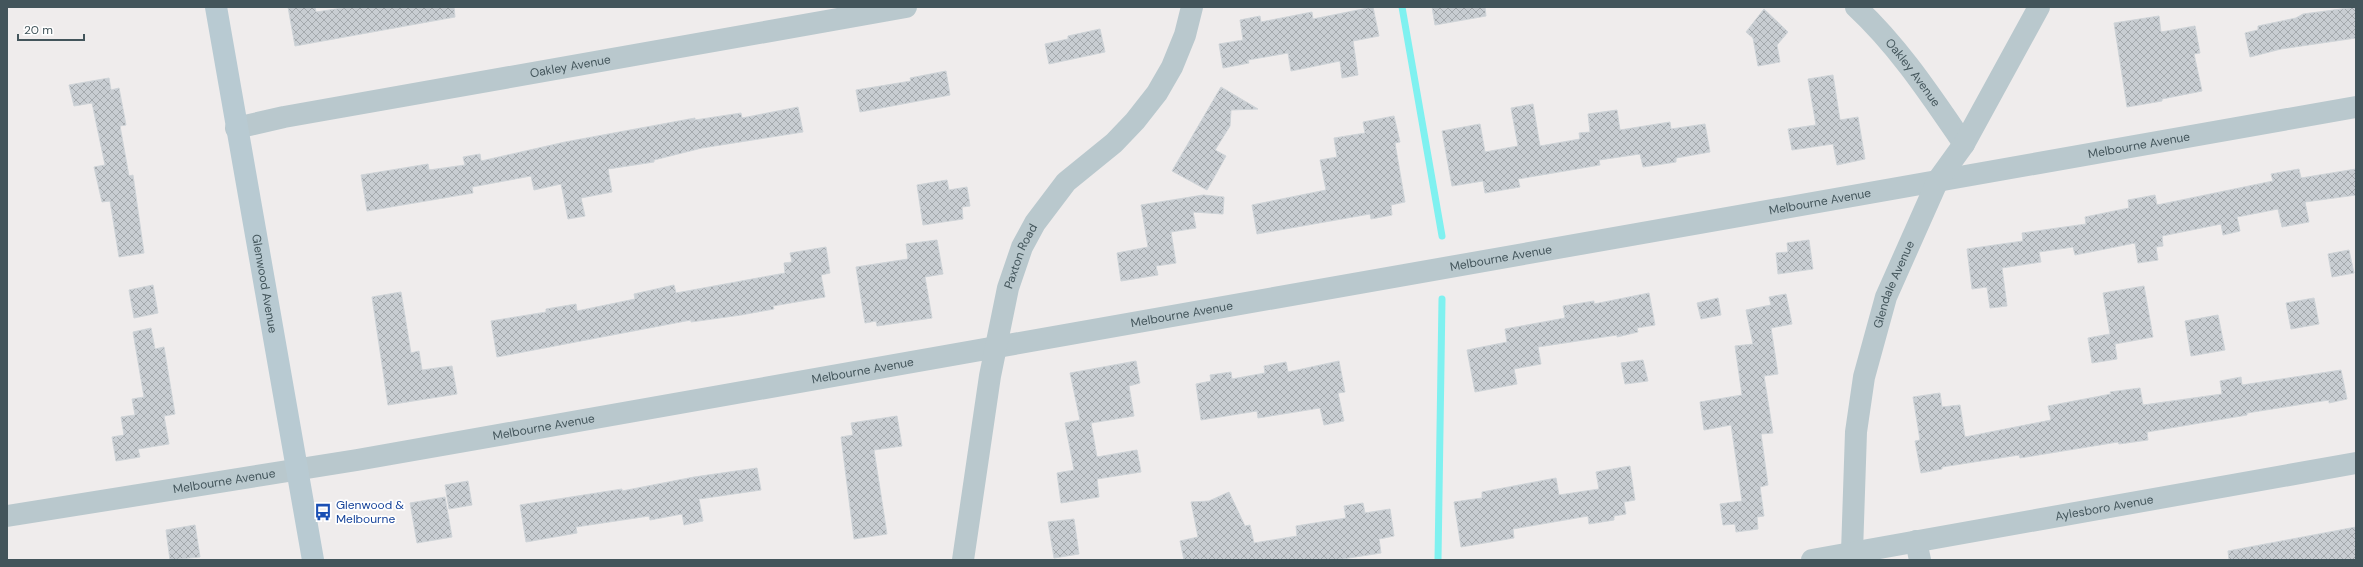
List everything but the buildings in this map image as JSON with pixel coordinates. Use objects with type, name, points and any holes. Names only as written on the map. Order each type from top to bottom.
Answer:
[{"type":"street","name":"Glenwood Avenue","points":[[216,7],[236,128],[314,560]]},
{"type":"street","name":"Oakley Avenue","points":[[236,128],[284,117],[906,7]]},
{"type":"street","name":"Paxton Road","points":[[963,560],[990,376],[997,348],[1008,288],[1022,247],[1035,223],[1066,182],[1114,143],[1135,121],[1157,94],[1172,67],[1185,34],[1192,7]]},
{"type":"street","name":"Oakley Avenue","points":[[1856,7],[1877,26],[1907,63],[1964,144]]},
{"type":"street","name":"Glendale Avenue","points":[[1852,552],[1856,432],[1864,378],[1886,297],[1938,180],[1964,144],[2039,7]]},
{"type":"street","name":"Melbourne Avenue","points":[[7,516],[358,460],[2356,107]]},
{"type":"street","name":"Aylesboro Avenue","points":[[1852,552],[1918,550],[2356,463]]},
{"type":"street","points":[[1812,560],[1852,552]]},
{"type":"waterway","points":[[1402,7],[1442,236]]},
{"type":"waterway","points":[[1438,560],[1442,299]]},
{"type":"place","name":"Glenwood & Melbourne","points":[[323,512]]}]
